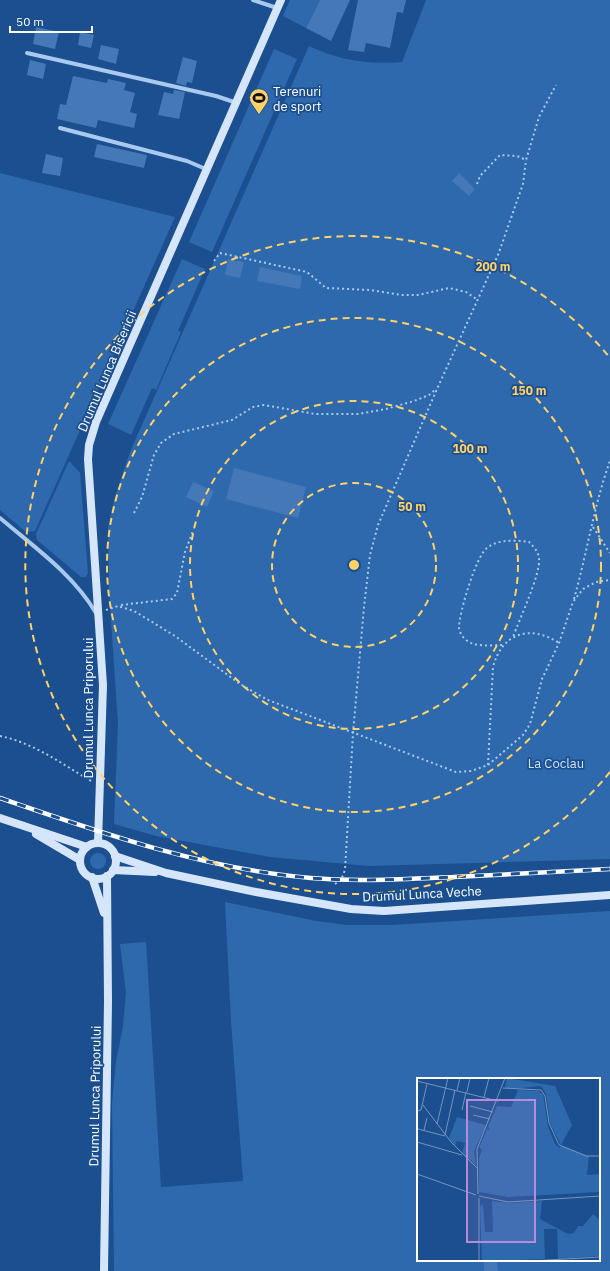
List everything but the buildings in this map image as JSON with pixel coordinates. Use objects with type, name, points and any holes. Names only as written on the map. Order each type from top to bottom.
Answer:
[{"type":"street","points":[[253,0],[279,4]]},
{"type":"street","name":"Drumul Lunca Bisericii","points":[[99,619],[88,453],[91,438],[106,399],[208,170],[279,4]]},
{"type":"street","points":[[27,53],[216,96],[237,103]]},
{"type":"street","points":[[60,128],[187,161],[208,170]]},
{"type":"street","name":"Drumul Lunca Priporului","points":[[0,518],[64,573],[84,594],[99,619],[103,685],[98,843]]},
{"type":"street","points":[[0,818],[87,847]]},
{"type":"street","points":[[21,826],[80,860]]},
{"type":"street","points":[[98,843],[108,847],[115,856],[113,870],[107,876],[92,878],[83,870],[80,860],[82,853],[87,847],[98,843]]},
{"type":"street","name":"Drumul Lunca Veche","points":[[115,856],[166,872],[326,905],[369,911],[610,895]]},
{"type":"street","name":"Drumul Lunca Veche","points":[[113,870],[166,872]]},
{"type":"street","name":"Drumul Lunca Priporului","points":[[104,1271],[108,1002],[106,921],[107,876]]},
{"type":"street","name":"Drumul Lunca Priporului","points":[[92,878],[106,921]]},
{"type":"path","points":[[335,884],[342,880],[345,870],[353,733],[364,607],[374,539],[378,525],[437,389],[498,255],[523,184],[526,160],[539,117],[556,85]]},
{"type":"path","points":[[477,184],[480,176],[500,155],[517,156],[526,160]]},
{"type":"path","points":[[214,261],[220,253],[307,272],[326,288],[370,290],[402,295],[418,295],[449,288],[466,292],[478,301]]},
{"type":"path","points":[[134,514],[142,497],[154,455],[161,444],[174,434],[232,420],[253,407],[264,405],[315,414],[358,414],[386,409],[414,401],[429,395],[437,389]]},
{"type":"path","points":[[118,606],[134,611],[175,636],[251,691],[353,733],[456,772],[471,771],[488,765],[526,730],[533,715],[542,679],[559,643],[573,602],[600,488],[610,461]]},
{"type":"path","points":[[592,526],[610,553]]},
{"type":"path","points":[[99,619],[107,609],[118,606],[172,599],[177,593],[185,552],[193,531]]},
{"type":"path","points":[[502,645],[475,644],[463,637],[459,630],[460,620],[476,564],[487,548],[502,541],[529,542],[535,549],[539,558],[527,604],[513,637]]},
{"type":"path","points":[[573,602],[583,590],[596,582],[610,580]]},
{"type":"path","points":[[488,765],[494,667],[497,655],[502,645],[513,637],[530,634],[542,635],[559,643]]},
{"type":"path","points":[[0,736],[22,742],[38,749],[99,786]]},
{"type":"green space","points":[[290,0],[320,0],[306,28],[283,16]]},
{"type":"green space","name":"La Coclau","points":[[426,0],[610,0],[610,859],[369,866],[270,857],[156,836],[114,824],[118,724],[109,591],[108,527],[114,500],[130,452],[309,46],[331,55],[354,60],[377,63],[402,62]]},
{"type":"green space","name":"Terenuri de sport","points":[[274,49],[297,59],[212,252],[189,242]]},
{"type":"green space","points":[[0,173],[175,217],[35,531],[26,532],[0,510]]},
{"type":"green space","points":[[182,259],[205,269],[178,331],[181,332],[156,390],[152,388],[131,435],[108,424]]},
{"type":"green space","points":[[69,461],[80,473],[88,573],[86,577],[81,577],[37,540],[36,534]]},
{"type":"green space","points":[[98,853],[105,858],[106,861],[101,868],[98,869],[91,864],[90,861],[95,854]]},
{"type":"green space","points":[[225,902],[316,921],[347,925],[392,925],[610,911],[610,1271],[114,1271],[112,1103],[116,1061],[123,1026],[126,993],[120,944],[146,942],[161,1187],[243,1181],[231,1021]]},
{"type":"railway","points":[[0,798],[153,848],[231,867],[311,878],[382,880],[610,869]]},
{"type":"place","name":"Terenuri de sport","points":[[259,115]]}]
